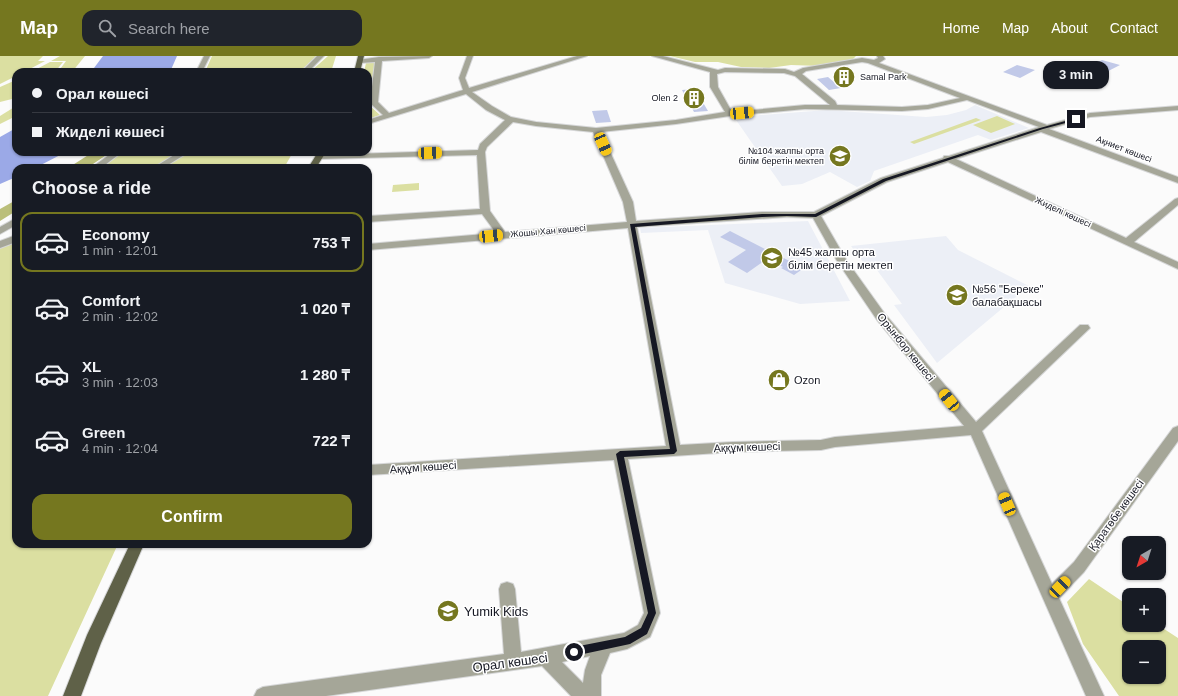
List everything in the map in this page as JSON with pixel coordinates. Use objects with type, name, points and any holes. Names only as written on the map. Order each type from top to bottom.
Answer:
[{"type":"main road","points":[[358,68],[360,58]]},
{"type":"main road","points":[[72,696],[93,641],[135,548]]},
{"type":"street","points":[[201,68],[207,56]]},
{"type":"street","points":[[308,68],[321,56]]},
{"type":"street","points":[[360,58],[379,59],[429,56]]},
{"type":"street","points":[[470,56],[462,78],[467,91],[489,108],[509,119],[536,124],[596,130],[676,122],[730,114],[805,107],[902,109],[928,107],[968,98]]},
{"type":"street","points":[[372,121],[584,56]]},
{"type":"street","points":[[655,56],[706,68],[713,72],[725,70],[800,72],[860,58]]},
{"type":"street","points":[[871,62],[880,61],[882,59],[880,56]]},
{"type":"street","name":"Ақниет көшесі","points":[[860,58],[968,98],[1178,180]]},
{"type":"street","points":[[379,59],[374,103],[388,116]]},
{"type":"street","points":[[706,68],[709,65],[717,65],[724,67],[725,70]]},
{"type":"street","points":[[713,72],[714,87],[730,114]]},
{"type":"street","points":[[800,72],[832,103],[834,106],[832,107]]},
{"type":"street","points":[[1168,108],[1178,115]]},
{"type":"street","points":[[816,215],[884,180],[947,158],[1044,128],[1090,116],[1178,108]]},
{"type":"street","points":[[502,235],[485,211],[481,152],[483,146],[509,122],[509,119]]},
{"type":"street","points":[[596,130],[628,202],[674,451]]},
{"type":"street","points":[[372,155],[481,152]]},
{"type":"street","points":[[101,164],[112,156]]},
{"type":"street","points":[[163,164],[178,156]]},
{"type":"street","points":[[342,164],[346,156]]},
{"type":"street","name":"Жиделі көшесі","points":[[947,158],[1178,266]]},
{"type":"street","points":[[1127,242],[1178,201]]},
{"type":"street","points":[[372,219],[485,211]]},
{"type":"street","name":"Жошы Хан көшесі","points":[[372,247],[576,228],[762,215],[816,215]]},
{"type":"street","name":"Орынбор көшесі","points":[[816,215],[842,261],[881,317],[975,430],[1095,696]]},
{"type":"street","points":[[0,231],[12,224]]},
{"type":"street","points":[[0,245],[12,240]]},
{"type":"street","points":[[975,430],[1084,328]]},
{"type":"street","name":"Аққұм көшесі","points":[[372,470],[733,447],[821,445],[835,442],[975,430]]},
{"type":"street","name":"Қаратөбе көшесі","points":[[1050,597],[1079,567],[1178,431]]},
{"type":"street","name":"Орал көшесі","points":[[263,696],[545,657],[627,641],[644,631],[652,613],[620,454]]},
{"type":"street","points":[[507,589],[513,662]]},
{"type":"street","points":[[592,696],[590,680],[593,668],[604,646]]},
{"type":"street","points":[[545,657],[583,696]]},
{"type":"shaded area","name":"№104 жалпы орта білім беретін мектеп","points":[[975,105],[1029,128],[991,140],[978,135],[874,171],[870,181],[857,187],[830,172],[802,184],[782,186],[734,117],[827,110],[926,117],[947,115],[966,110]]},
{"type":"shaded area","name":"№45 жалпы орта білім беретін мектеп","points":[[808,221],[850,301],[800,304],[725,283],[708,230],[641,233],[640,228]]},
{"type":"shaded area","name":"№56 \"Береке\" балабақшасы","points":[[946,236],[958,250],[1029,286],[937,363],[894,305],[902,304],[871,262],[863,262],[851,246]]},
{"type":"green space","points":[[0,56],[43,56],[38,61],[45,61],[32,68],[12,68],[12,78],[0,84]]},
{"type":"green space","points":[[60,56],[85,56],[75,68],[61,68],[66,61],[51,61]]},
{"type":"green space","points":[[212,56],[317,56],[304,68],[207,68]]},
{"type":"green space","points":[[328,56],[336,56],[332,68],[314,68]]},
{"type":"green space","points":[[670,56],[856,56],[853,59],[820,66],[791,65],[769,68],[741,67],[718,62],[695,62]]},
{"type":"green space","points":[[50,62],[63,62],[58,68],[39,68]]},
{"type":"green space","points":[[375,62],[372,80],[372,68],[365,68],[366,63]]},
{"type":"green space","points":[[12,82],[12,99],[0,102],[0,87]]},
{"type":"green space","points":[[12,108],[12,118],[0,124],[0,116]]},
{"type":"green space","points":[[372,108],[380,115],[372,118]]},
{"type":"green space","points":[[997,116],[1015,124],[991,133],[973,125]]},
{"type":"green space","points":[[976,118],[981,120],[914,144],[910,142]]},
{"type":"green space","points":[[87,156],[105,156],[93,164],[74,164]]},
{"type":"green space","points":[[118,156],[173,156],[159,164],[107,164]]},
{"type":"green space","points":[[184,156],[291,156],[286,164],[168,164]]},
{"type":"green space","points":[[419,183],[419,190],[392,192],[393,185]]},
{"type":"green space","points":[[12,202],[12,214],[0,221],[0,209]]},
{"type":"green space","points":[[12,243],[12,548],[116,548],[48,696],[0,696],[0,248]]},
{"type":"green space","points":[[1089,579],[1122,601],[1122,632],[1166,632],[1166,630],[1178,638],[1178,696],[1119,696],[1083,644],[1067,602]]},
{"type":"water","points":[[103,56],[177,56],[172,68],[94,68]]},
{"type":"water","points":[[12,130],[12,156],[58,156],[43,164],[12,164],[12,179],[0,184],[0,137]]},
{"type":"building","points":[[1102,60],[1120,65],[1087,82],[1070,77]]},
{"type":"building","points":[[1017,65],[1035,70],[1020,78],[1003,72]]},
{"type":"building","points":[[828,77],[841,88],[829,90],[817,79]]},
{"type":"building","points":[[695,89],[708,111],[694,112],[682,90]]},
{"type":"building","points":[[607,110],[611,122],[596,123],[592,111]]},
{"type":"building","points":[[730,231],[804,268],[794,275],[781,268],[783,267],[767,259],[747,273],[728,262],[746,250],[720,237]]},
{"type":"place","name":"Samal Park","points":[[844,77]]},
{"type":"place","name":"Olen 2","points":[[694,98]]},
{"type":"place","name":"№104 жалпы орта білім беретін мектеп","points":[[840,156]]},
{"type":"place","name":"№45 жалпы орта білім беретін мектеп","points":[[772,258]]},
{"type":"place","name":"№56 \"Береке\" балабақшасы","points":[[957,295]]},
{"type":"place","name":"Ozon","points":[[779,380]]},
{"type":"place","name":"Yumik Kids","points":[[448,611]]},
{"type":"route","points":[[574,652],[627,641],[644,631],[652,613],[620,454],[674,451],[632,225],[762,215],[816,215],[884,180],[1041,128],[1076,119]]}]
